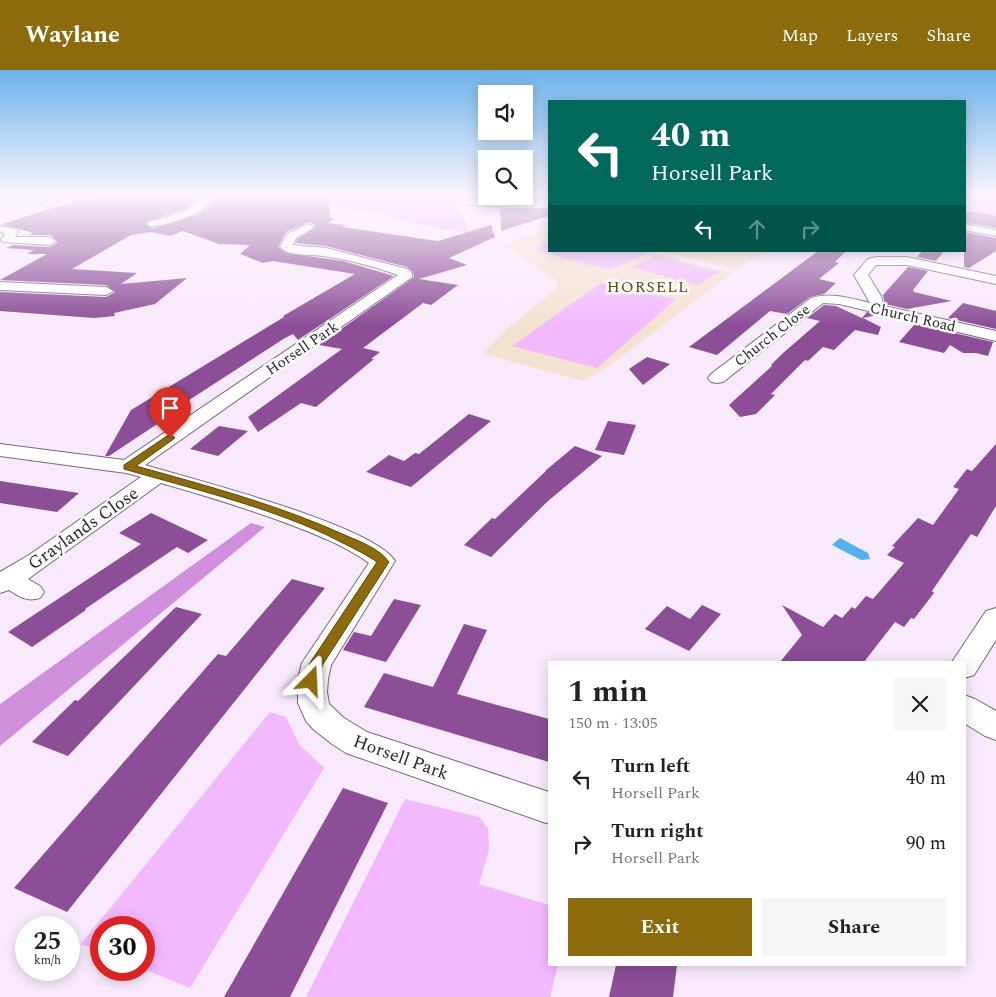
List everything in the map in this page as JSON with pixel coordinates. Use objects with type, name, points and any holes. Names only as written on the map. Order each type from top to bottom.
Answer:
[{"type":"street","points":[[7,239],[50,241]]},
{"type":"street","name":"Horsell Park","points":[[128,467],[403,279],[405,275],[402,272],[326,252],[286,247],[292,239]]},
{"type":"street","points":[[877,309],[877,301],[861,275],[873,259],[906,261],[993,278]]},
{"type":"street","points":[[0,286],[106,291]]},
{"type":"street","name":"Church Road","points":[[831,299],[996,336]]},
{"type":"street","name":"Church Close","points":[[718,374],[816,301],[831,299]]},
{"type":"street","name":"Horsell Park","points":[[0,450],[128,467],[243,500],[303,520],[366,549],[383,562],[317,663],[311,681],[311,702],[317,714],[338,732],[357,743],[546,807]]},
{"type":"street","name":"Graylands Close","points":[[4,582],[88,526],[157,476]]},
{"type":"street","name":"Graylands Close","points":[[4,582],[31,592]]},
{"type":"street","points":[[966,664],[996,618]]},
{"type":"street","points":[[966,709],[996,727]]},
{"type":"shaded area","points":[[516,239],[548,239],[548,252],[652,252],[732,273],[610,365],[583,381],[483,354],[500,335],[557,288],[558,283],[502,244]]},
{"type":"shaded area","points":[[548,243],[548,252],[648,253],[610,270],[534,249]]},
{"type":"shaded area","points":[[663,252],[766,252],[736,270]]},
{"type":"shaded area","points":[[656,256],[720,272],[697,285],[631,267]]},
{"type":"shaded area","points":[[601,283],[676,299],[597,368],[512,346]]},
{"type":"shaded area","points":[[251,523],[265,527],[0,746],[0,704]]},
{"type":"shaded area","points":[[270,712],[286,717],[299,744],[324,768],[190,988],[155,974],[155,916],[104,916]]},
{"type":"shaded area","points":[[405,799],[479,817],[488,828],[489,850],[479,884],[548,905],[548,966],[558,966],[550,997],[306,997]]},
{"type":"shaded area","points":[[90,933],[90,948],[81,944]]},
{"type":"water","points":[[840,538],[868,553],[870,559],[861,560],[832,545]]},
{"type":"building","points":[[55,239],[124,239],[72,269],[137,273],[121,284],[187,278],[155,304],[114,313],[115,316],[94,318],[0,311],[0,292],[106,297],[115,292],[106,285],[0,280],[47,254],[27,254],[34,250],[6,248],[13,245],[50,247],[58,242]]},
{"type":"building","points":[[206,239],[282,239],[278,247],[286,253],[343,261],[394,276],[298,340],[293,334],[285,338],[183,404],[186,405],[109,456],[105,456],[131,410],[355,274],[273,261],[263,263],[240,254],[250,245],[219,244]]},
{"type":"building","points":[[297,239],[426,239],[438,241],[444,239],[490,239],[449,258],[467,265],[419,279],[458,285],[431,305],[423,303],[363,348],[380,352],[371,359],[374,359],[316,407],[301,403],[258,432],[248,417],[342,349],[319,345],[414,277],[413,272],[407,267],[326,246],[296,243]]},
{"type":"building","points":[[966,239],[996,239],[996,251],[969,268],[964,267]]},
{"type":"building","points":[[817,252],[845,252],[835,262],[839,263],[819,279],[836,283],[824,294],[810,297],[787,314],[770,311],[717,355],[689,347]]},
{"type":"building","points":[[921,252],[943,252],[936,261],[917,257]]},
{"type":"building","points":[[908,267],[928,271],[913,290],[914,292],[952,301],[907,309],[885,304],[883,295]]},
{"type":"building","points":[[963,303],[996,311],[996,329],[948,318]]},
{"type":"building","points":[[824,305],[836,306],[862,318],[867,312],[878,315],[863,318],[881,327],[878,335],[855,330],[834,350],[823,347],[808,361],[805,360],[771,394],[775,395],[756,414],[740,417],[729,405],[772,366],[782,354],[820,321],[807,318]]},
{"type":"building","points":[[915,324],[993,342],[988,356],[976,353],[963,353],[950,345],[944,353],[899,342]]},
{"type":"building","points":[[647,357],[670,364],[643,385],[629,369]]},
{"type":"building","points":[[469,414],[491,421],[411,487],[366,472],[389,455],[404,461],[415,453],[419,454]]},
{"type":"building","points":[[608,421],[636,425],[624,455],[595,450]]},
{"type":"building","points":[[219,426],[248,431],[218,456],[190,449]]},
{"type":"building","points":[[996,444],[996,506],[977,537],[971,534],[932,591],[934,593],[914,619],[911,618],[904,627],[895,622],[865,661],[781,661],[802,635],[782,605],[823,627],[835,614],[842,618],[852,607],[855,609],[866,596],[873,599],[904,563],[887,555],[895,547],[892,546],[918,518],[933,525],[959,489],[953,487],[967,469],[972,471]]},
{"type":"building","points":[[575,446],[602,456],[548,501],[491,557],[464,545],[492,518],[495,519],[545,471]]},
{"type":"building","points":[[0,481],[79,493],[57,512],[0,503]]},
{"type":"building","points":[[151,513],[208,540],[188,553],[177,547],[32,647],[8,632],[141,544],[119,533]]},
{"type":"building","points":[[292,579],[325,588],[67,912],[14,888],[218,654],[226,656]]},
{"type":"building","points":[[394,599],[421,605],[386,662],[343,650],[354,632],[371,636]]},
{"type":"building","points":[[702,605],[721,614],[689,651],[645,629],[667,606],[690,619]]},
{"type":"building","points":[[176,607],[202,614],[68,756],[32,742],[75,700],[78,701]]},
{"type":"building","points":[[464,624],[487,630],[457,694],[548,719],[548,762],[364,707],[384,673],[433,687]]},
{"type":"building","points":[[343,788],[388,803],[290,997],[224,997]]},
{"type":"building","points":[[616,966],[677,966],[673,997],[609,997]]},
{"type":"district","name":"HORSELL","points":[[648,286]]},
{"type":"route","points":[[170,438],[128,467],[243,500],[303,520],[366,549],[383,562],[317,663],[311,681]]}]
